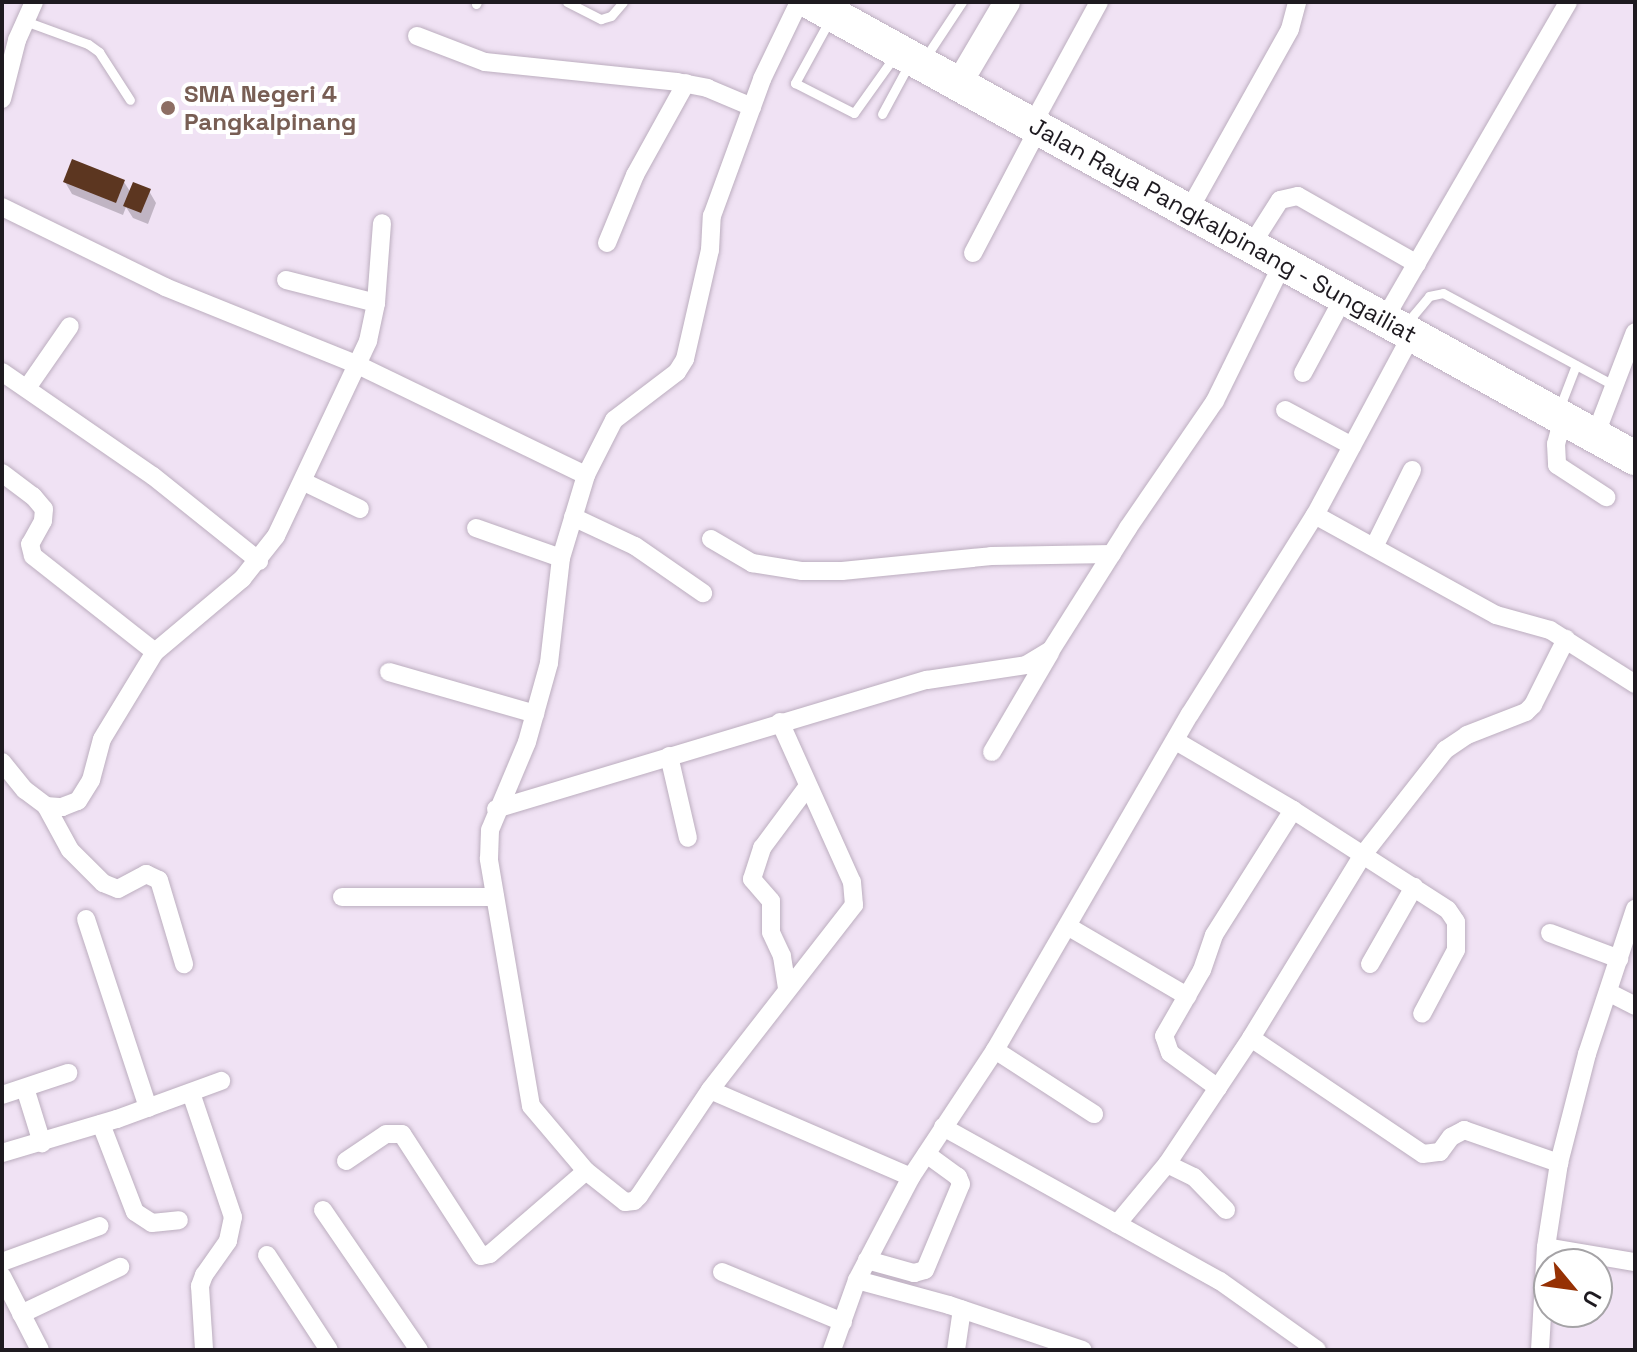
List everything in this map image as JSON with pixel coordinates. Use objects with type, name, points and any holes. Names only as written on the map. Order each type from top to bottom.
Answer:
[{"type":"highway","name":"Jalan Raya Pangkalpinang - Sungailiat","points":[[833,12],[958,85],[1284,261],[1635,458]]},
{"type":"street","points":[[2,99],[9,37],[25,21],[34,2]]},
{"type":"street","points":[[780,722],[856,897],[850,913],[787,988],[710,1090],[634,1201],[625,1202],[586,1171],[535,1115],[527,1095],[489,845],[496,809],[527,742],[549,663],[561,558],[586,475],[614,420],[677,372],[685,359],[710,250],[710,223],[752,107],[799,2]]},
{"type":"street","points":[[958,85],[1007,2]]},
{"type":"street","points":[[973,253],[1099,2]]},
{"type":"street","points":[[832,1350],[857,1280],[911,1177],[995,1050],[1176,741],[1315,515],[1352,446],[1400,326],[1417,264],[1568,2]]},
{"type":"street","points":[[1189,210],[1303,4]]},
{"type":"street","points":[[417,36],[496,64],[686,83],[752,107]]},
{"type":"street","points":[[607,243],[635,175],[686,83]]},
{"type":"street","points":[[1252,244],[1280,200],[1298,196],[1417,264]]},
{"type":"street","points":[[2,207],[179,293],[358,365],[586,475]]},
{"type":"street","points":[[46,806],[73,804],[84,794],[102,739],[155,652],[259,561],[304,482],[368,341],[376,303],[382,223]]},
{"type":"street","points":[[992,752],[1051,650],[1215,401],[1284,261]]},
{"type":"street","points":[[286,280],[376,303]]},
{"type":"street","points":[[1303,373],[1345,295]]},
{"type":"street","points":[[27,388],[70,326]]},
{"type":"street","points":[[1595,436],[1635,332]]},
{"type":"street","points":[[2,372],[153,476],[259,561]]},
{"type":"street","points":[[1285,410],[1352,446]]},
{"type":"street","points":[[1560,416],[1557,465],[1606,497]]},
{"type":"street","points":[[1374,547],[1412,470]]},
{"type":"street","points":[[2,473],[33,496],[44,509],[43,521],[30,544],[33,556],[155,652]]},
{"type":"street","points":[[304,482],[360,509]]},
{"type":"street","points":[[1315,515],[1496,615],[1540,626],[1566,639],[1635,684]]},
{"type":"street","points":[[573,517],[635,546],[703,593]]},
{"type":"street","points":[[476,528],[561,558]]},
{"type":"street","points":[[711,539],[752,563],[802,571],[842,571],[991,556],[1112,554]]},
{"type":"street","points":[[1117,1224],[1167,1164],[1218,1088],[1362,856],[1445,750],[1467,735],[1526,712],[1533,705],[1566,639]]},
{"type":"street","points":[[496,809],[927,680],[1026,665],[1051,650]]},
{"type":"street","points":[[389,672],[535,714]]},
{"type":"street","points":[[1176,741],[1293,810],[1448,910],[1456,922],[1456,950],[1422,1014]]},
{"type":"street","points":[[669,756],[688,838]]},
{"type":"street","points":[[2,762],[25,790],[46,806],[70,850],[103,883],[118,889],[146,874],[159,880],[184,964]]},
{"type":"street","points":[[787,988],[782,956],[771,932],[771,901],[752,879],[762,848],[808,786]]},
{"type":"street","points":[[1218,1088],[1170,1053],[1163,1042],[1167,1028],[1209,956],[1214,935],[1293,810]]},
{"type":"street","points":[[1370,964],[1414,887]]},
{"type":"street","points":[[342,897],[495,897]]},
{"type":"street","points":[[1540,1350],[1546,1247],[1559,1163],[1587,1054],[1635,909]]},
{"type":"street","points":[[86,919],[148,1108]]},
{"type":"street","points":[[1069,927],[1187,996]]},
{"type":"street","points":[[1550,933],[1619,959]]},
{"type":"street","points":[[1608,992],[1635,1006]]},
{"type":"street","points":[[1251,1038],[1423,1154],[1440,1152],[1451,1137],[1464,1130],[1559,1163]]},
{"type":"street","points":[[995,1050],[1094,1114]]},
{"type":"street","points":[[2,1095],[68,1073]]},
{"type":"street","points":[[2,1153],[101,1124],[221,1081]]},
{"type":"street","points":[[25,1088],[42,1143]]},
{"type":"street","points":[[710,1090],[911,1177]]},
{"type":"street","points":[[191,1093],[233,1217],[228,1241],[200,1286],[197,1348]]},
{"type":"street","points":[[101,1124],[135,1212],[152,1223],[179,1220]]},
{"type":"street","points":[[943,1127],[1220,1281],[1317,1350]]},
{"type":"street","points":[[346,1161],[386,1134],[402,1134],[481,1256],[490,1254],[586,1171]]},
{"type":"street","points":[[867,1260],[914,1273],[925,1270],[961,1184],[958,1177],[926,1154]]},
{"type":"street","points":[[1167,1164],[1194,1177],[1226,1210]]},
{"type":"street","points":[[323,1210],[419,1350]]},
{"type":"street","points":[[2,1262],[100,1226]]},
{"type":"street","points":[[1546,1247],[1635,1262]]},
{"type":"street","points":[[267,1255],[329,1350]]},
{"type":"street","points":[[21,1314],[120,1267]]},
{"type":"street","points":[[722,1272],[843,1322]]},
{"type":"street","points":[[2,1276],[40,1350]]},
{"type":"street","points":[[857,1280],[962,1309],[1083,1350]]},
{"type":"street","points":[[956,1350],[962,1309]]},
{"type":"lane","points":[[567,2],[601,19],[611,16],[623,2]]},
{"type":"lane","points":[[833,12],[795,83],[854,113],[962,2]]},
{"type":"lane","points":[[25,21],[88,44],[99,52],[130,100]]},
{"type":"lane","points":[[882,114],[910,58]]},
{"type":"lane","points":[[1400,326],[1429,296],[1443,293],[1613,385]]},
{"type":"lane","points":[[1560,416],[1576,365]]},
{"type":"building","points":[[72,159],[125,180],[116,203],[63,182]]},
{"type":"building","points":[[133,182],[151,189],[141,213],[123,206]]},
{"type":"place","name":"SMA Negeri 4 Pangkalpinang","points":[[168,108]]}]
